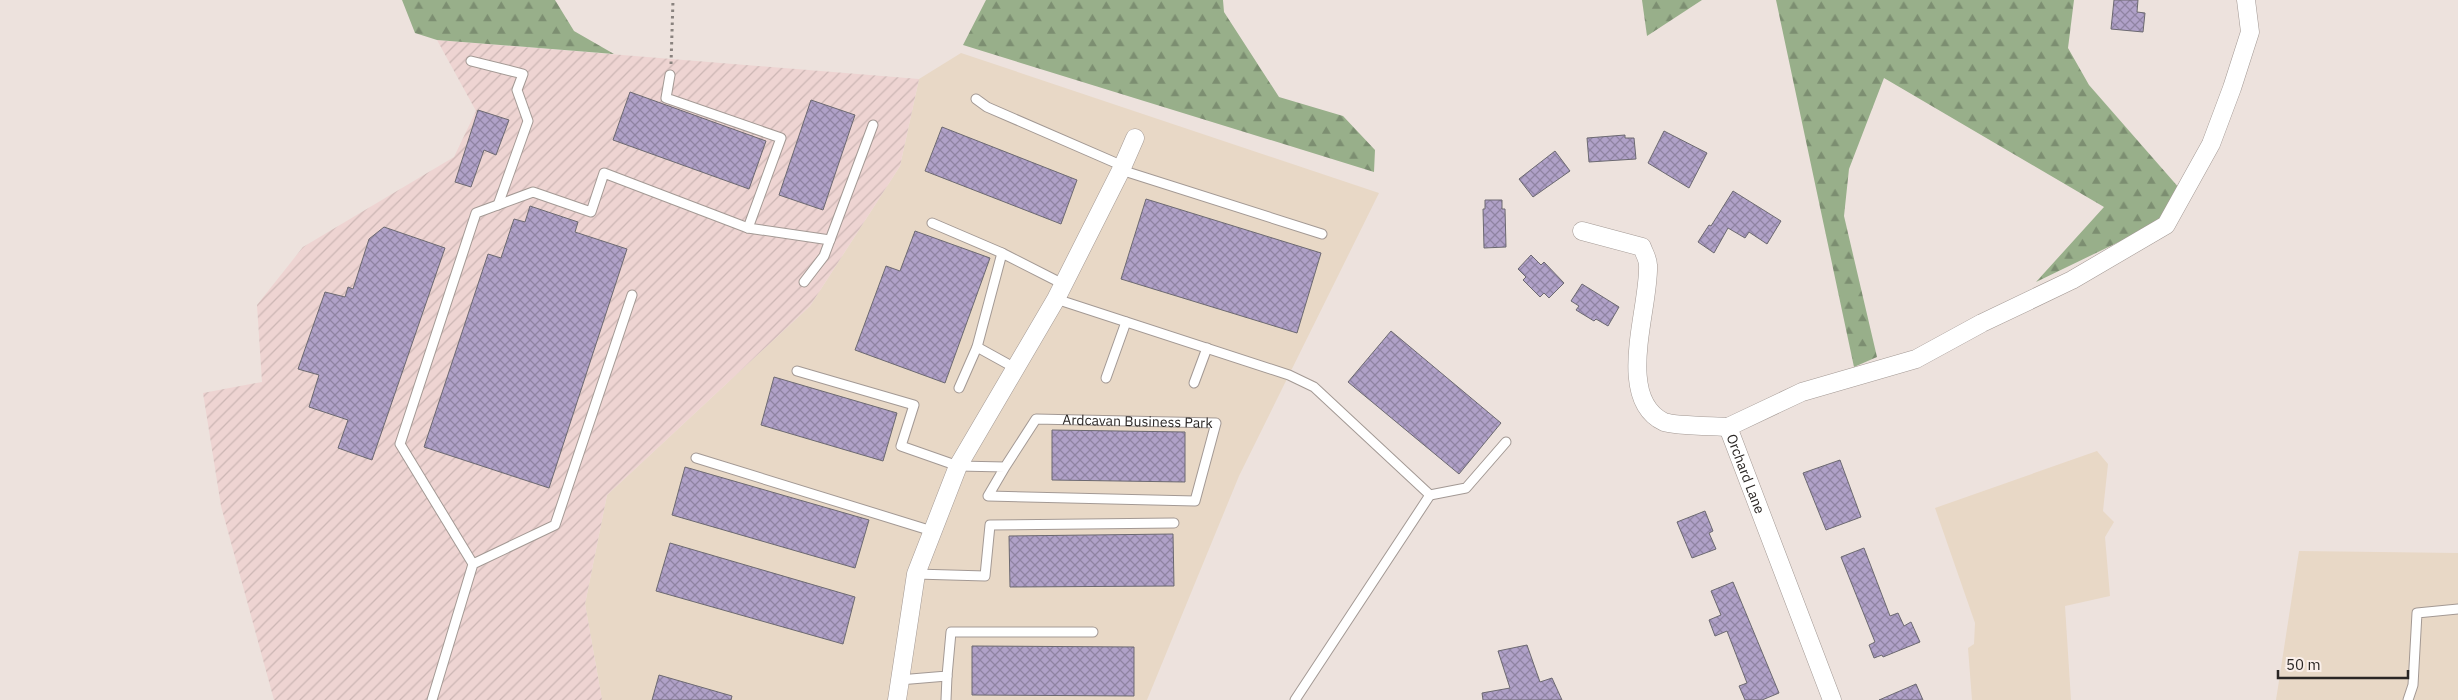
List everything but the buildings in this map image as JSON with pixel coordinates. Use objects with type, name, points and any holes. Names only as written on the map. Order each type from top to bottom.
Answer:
[{"type":"street","points":[[1728,427],[1802,392],[1916,359],[1982,323],[2072,280],[2166,225],[2211,144],[2232,88],[2250,32],[2246,0]]},
{"type":"street","points":[[897,700],[916,574],[958,466],[1060,291],[1122,170],[1135,138]]},
{"type":"street","name":"Orchard Lane","points":[[1582,231],[1642,247],[1648,263],[1640,333],[1638,390],[1647,409],[1665,422],[1728,427],[1832,700]]},
{"type":"lane","points":[[471,61],[523,74],[517,90],[528,121],[498,205]]},
{"type":"lane","points":[[670,76],[666,98],[781,138],[748,228]]},
{"type":"lane","points":[[976,99],[1016,122],[1116,163],[1122,170],[1322,234]]},
{"type":"lane","points":[[804,282],[824,256],[873,125]]},
{"type":"lane","points":[[473,564],[400,444],[476,212],[533,192],[590,212],[604,173],[748,228],[830,240]]},
{"type":"lane","points":[[932,223],[1002,253],[1060,291],[1126,322],[1289,375],[1314,387],[1430,495]]},
{"type":"lane","points":[[959,388],[977,347],[1002,253]]},
{"type":"lane","points":[[432,700],[473,564],[555,524],[632,295]]},
{"type":"lane","points":[[1106,378],[1126,322]]},
{"type":"lane","points":[[977,347],[1015,368]]},
{"type":"lane","points":[[1194,383],[1207,348]]},
{"type":"lane","points":[[797,371],[914,405],[901,446],[958,466],[1005,468]]},
{"type":"lane","name":"Ardcavan Business Park","points":[[1036,420],[1216,424],[1195,501],[988,496],[1005,468],[1036,420]]},
{"type":"lane","points":[[1295,700],[1430,495],[1466,488],[1506,442]]},
{"type":"lane","points":[[696,458],[932,531]]},
{"type":"lane","points":[[916,574],[985,576],[990,525],[1174,523]]},
{"type":"lane","points":[[2408,700],[2413,685],[2417,613],[2458,609]]},
{"type":"lane","points":[[946,700],[951,632],[1093,632]]},
{"type":"lane","points":[[899,680],[947,676]]},
{"type":"path","points":[[670,76],[673,0]]},
{"type":"shaded area","points":[[437,40],[919,79],[900,166],[810,306],[607,495],[585,604],[602,700],[274,700],[221,506],[203,393],[262,382],[257,305],[303,247],[454,157],[476,111]]},
{"type":"shaded area","points":[[961,53],[1379,193],[1239,476],[1147,700],[602,700],[585,604],[607,495],[810,306],[900,166],[919,79]]},
{"type":"shaded area","points":[[2097,451],[2108,464],[2103,511],[2114,522],[2105,537],[2110,596],[2065,606],[2071,700],[1972,700],[1968,648],[1974,644],[1975,623],[1935,508]]},
{"type":"shaded area","points":[[2299,551],[2458,553],[2458,700],[2276,700]]},
{"type":"green space","points":[[402,0],[555,0],[574,31],[614,54],[437,40],[415,33]]},
{"type":"green space","points":[[986,0],[1223,0],[1224,12],[1279,97],[1343,116],[1375,150],[1374,172],[963,45]]},
{"type":"green space","points":[[1642,0],[1702,0],[1647,36]]},
{"type":"green space","points":[[1776,0],[2074,0],[2068,48],[2089,85],[2180,189],[2158,223],[2036,282],[2104,207],[1884,78],[1849,169],[1844,216],[1877,357],[1854,367]]}]
